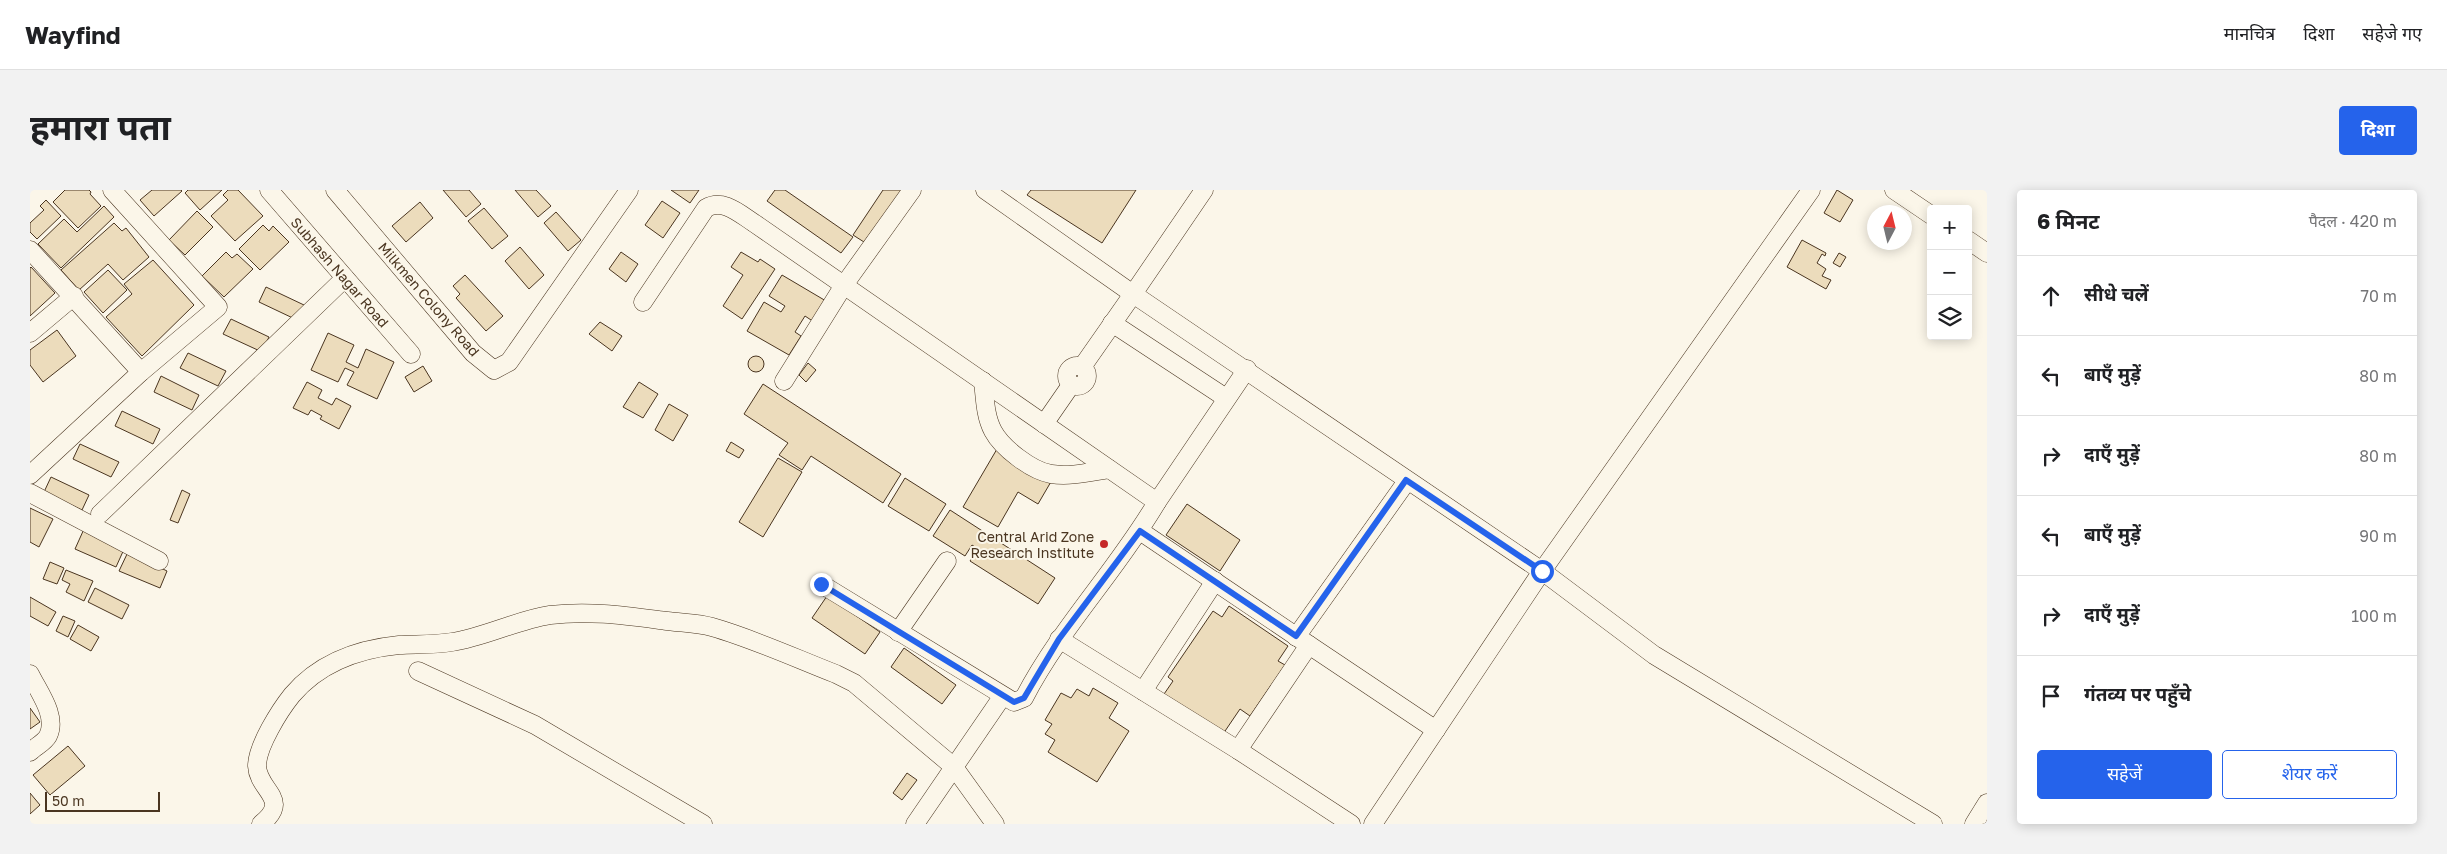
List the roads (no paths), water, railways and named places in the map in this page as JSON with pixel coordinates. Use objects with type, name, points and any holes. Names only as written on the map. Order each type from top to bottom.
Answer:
[{"type":"street","points":[[30,474],[141,372],[218,307],[112,190]]},
{"type":"street","name":"Subhash Nagar Road","points":[[269,190],[411,354]]},
{"type":"street","name":"Milkmen Colony Road","points":[[335,190],[474,353],[494,370],[509,362],[628,190]]},
{"type":"street","points":[[784,381],[844,285],[912,190]]},
{"type":"street","points":[[984,190],[1133,294],[1247,369],[1406,480],[1542,571],[1654,656],[1933,824]]},
{"type":"street","points":[[1044,424],[1071,385],[1079,387],[1086,382],[1087,373],[1082,367],[1204,190]]},
{"type":"street","points":[[1373,824],[1542,571],[1811,190]]},
{"type":"street","points":[[1894,190],[1927,211]]},
{"type":"street","points":[[643,302],[706,208],[714,203],[723,204],[754,223],[1157,502]]},
{"type":"street","points":[[1972,243],[1987,252]]},
{"type":"street","points":[[30,250],[74,296],[141,372]]},
{"type":"street","points":[[100,514],[345,278]]},
{"type":"street","points":[[30,333],[74,296]]},
{"type":"street","points":[[1112,323],[1226,398]]},
{"type":"street","points":[[821,584],[1002,697],[1014,702],[1024,698],[1059,639],[1140,531],[1157,502],[1247,369]]},
{"type":"street","points":[[983,382],[987,414],[994,432],[1013,453],[1026,462],[1051,474],[1072,475],[1109,469]]},
{"type":"street","points":[[1238,750],[1302,641],[1406,480]]},
{"type":"street","points":[[30,493],[159,561]]},
{"type":"street","points":[[1140,531],[1436,730]]},
{"type":"street","points":[[898,632],[947,561]]},
{"type":"street","points":[[1143,691],[1215,581]]},
{"type":"street","points":[[261,824],[272,813],[275,806],[273,798],[258,774],[257,763],[274,721],[292,695],[310,677],[360,650],[452,642],[547,616],[597,612],[710,626],[836,674],[854,683],[954,767],[995,824]]},
{"type":"street","points":[[1059,639],[1238,750],[1351,824]]},
{"type":"street","points":[[418,671],[535,725],[703,824]]},
{"type":"street","points":[[30,674],[49,713],[51,722],[47,737],[30,752]]},
{"type":"street","points":[[915,824],[1002,697]]},
{"type":"street","points":[[1974,824],[1987,803]]},
{"type":"place","name":"Central Arid Zone Research Institute","points":[[1104,544]]}]
